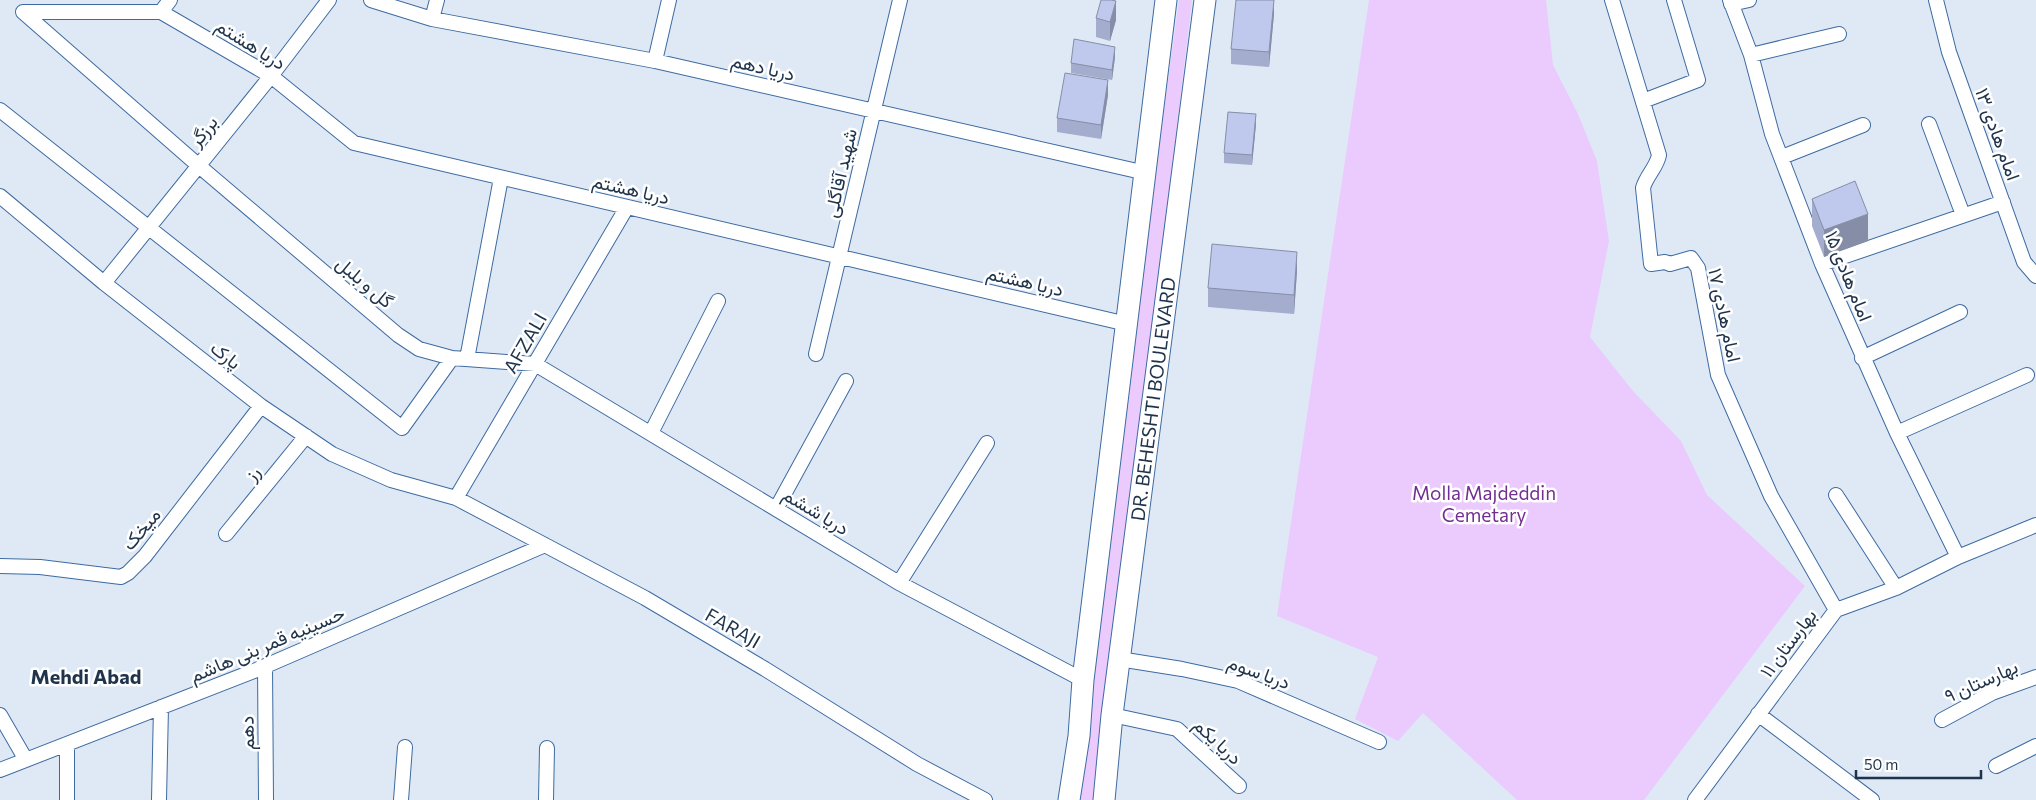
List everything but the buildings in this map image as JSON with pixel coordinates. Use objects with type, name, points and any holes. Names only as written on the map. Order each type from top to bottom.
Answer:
[{"type":"main road","name":"DR. BEHESHTI BOULEVARD","points":[[1114,800],[1112,715],[1205,0]]},
{"type":"main road","name":"DR. BEHESHTI BOULEVARD","points":[[1068,800],[1079,736],[1083,680],[1146,173],[1163,1]]},
{"type":"main road","points":[[1104,800],[1112,715]]},
{"type":"street","points":[[161,12],[170,0]]},
{"type":"street","name":"برزگر","points":[[104,283],[271,76],[329,0]]},
{"type":"street","name":"دریا دهم","points":[[370,0],[432,19],[655,60],[874,112],[1146,173]]},
{"type":"street","points":[[432,19],[437,0]]},
{"type":"street","points":[[655,60],[669,0]]},
{"type":"street","name":"شهید آقاگلی","points":[[816,354],[900,0]]},
{"type":"street","name":"امام هادی ۱۷","points":[[1612,0],[1659,155],[1658,161],[1643,188],[1651,264],[1666,262],[1670,264],[1691,258],[1698,268],[1718,375],[1771,496],[1836,610]]},
{"type":"street","points":[[1643,101],[1698,80],[1674,0]]},
{"type":"street","points":[[1730,2],[1749,0]]},
{"type":"street","name":"امام هادی ١٣","points":[[1936,0],[1949,52],[2002,202],[2024,262],[2036,276]]},
{"type":"street","name":"امام هادی ۱۵","points":[[1730,2],[1751,55],[1772,134],[1822,264],[1896,433],[1958,557]]},
{"type":"street","name":"گل و بلبل","points":[[161,12],[23,12],[198,166],[398,335],[419,349],[452,358],[535,364]]},
{"type":"street","name":"دریا هشتم","points":[[161,12],[271,76],[354,143],[1127,324]]},
{"type":"street","points":[[1751,55],[1840,34]]},
{"type":"street","points":[[0,110],[402,428],[452,358]]},
{"type":"street","points":[[1929,124],[1963,215]]},
{"type":"street","points":[[1782,157],[1863,126]]},
{"type":"street","points":[[467,359],[501,178]]},
{"type":"street","name":"پارک","points":[[0,196],[104,283],[261,406],[332,454],[391,480],[456,498]]},
{"type":"street","points":[[1822,264],[2002,202]]},
{"type":"street","name":"AFZALI","points":[[456,498],[627,207]]},
{"type":"street","points":[[651,433],[718,301]]},
{"type":"street","points":[[1862,358],[1960,312]]},
{"type":"street","name":"دریا ششم","points":[[535,364],[899,583],[1083,680]]},
{"type":"street","points":[[1896,433],[2027,375]]},
{"type":"street","points":[[776,509],[846,381]]},
{"type":"street","name":"میخک","points":[[0,566],[40,567],[121,576],[128,573],[146,556],[261,406]]},
{"type":"street","name":"رز","points":[[226,534],[306,436]]},
{"type":"street","points":[[899,583],[987,443]]},
{"type":"street","points":[[1836,495],[1896,588]]},
{"type":"street","name":"FARAJI","points":[[456,498],[645,598],[765,668],[917,764],[985,800]]},
{"type":"street","name":"بهارستان ۱۱","points":[[1697,799],[1836,610],[1896,588],[1958,557],[2036,525]]},
{"type":"street","name":"حسینیه قمر بنی هاشم","points":[[0,770],[265,666],[545,545]]},
{"type":"street","name":"دریا سوم","points":[[1119,659],[1182,669],[1238,681],[1379,742]]},
{"type":"street","name":"دهم","points":[[265,666],[266,800]]},
{"type":"street","name":"بهارستان ٩","points":[[1942,720],[1992,693],[2036,677]]},
{"type":"street","points":[[159,800],[161,707]]},
{"type":"street","points":[[1758,714],[1872,800]]},
{"type":"street","points":[[0,715],[26,760]]},
{"type":"street","name":"دریا یکم","points":[[1112,715],[1177,729],[1239,786]]},
{"type":"street","points":[[67,744],[68,800]]},
{"type":"street","points":[[1996,766],[2036,746]]},
{"type":"street","points":[[401,800],[405,747]]},
{"type":"street","points":[[546,800],[547,748]]},
{"type":"green space","points":[[1179,0],[1192,0],[1096,800],[1077,800],[1079,736]]},
{"type":"green space","name":"Molla Majdeddin Cemetary","points":[[1369,0],[1546,0],[1553,65],[1578,114],[1597,161],[1609,241],[1590,337],[1633,391],[1681,441],[1707,495],[1805,586],[1644,800],[1517,800],[1423,713],[1398,741],[1355,719],[1378,657],[1277,616]]},
{"type":"district","name":"Mehdi Abad","points":[[86,677]]}]
